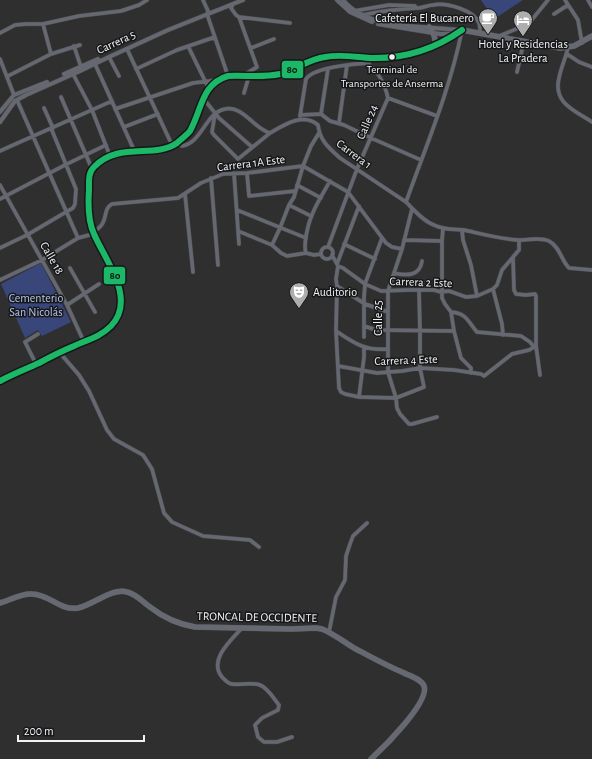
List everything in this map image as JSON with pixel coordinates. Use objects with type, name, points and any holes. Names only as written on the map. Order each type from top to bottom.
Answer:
[{"type":"main road","points":[[429,27],[433,32],[436,45]]},
{"type":"main road","points":[[0,381],[104,332],[112,325],[117,317],[120,306],[118,286],[114,274],[93,233],[88,198],[89,178],[92,169],[110,156],[134,150],[155,150],[175,144],[190,132],[203,98],[209,89],[219,80],[228,76],[271,76],[281,74],[324,57],[345,56],[379,58],[418,52],[436,45],[462,30],[560,48],[568,51],[592,36]]},
{"type":"main road","name":"TRONCAL DE OCCIDENTE","points":[[0,603],[32,594],[42,596],[63,607],[73,609],[84,607],[113,593],[124,591],[132,594],[159,614],[177,623],[195,627],[316,628],[329,632],[375,660],[414,677],[424,686],[424,695],[422,700],[405,724],[397,734],[371,759]]},
{"type":"street","points":[[0,34],[15,25],[43,24],[79,16],[126,10],[147,0]]},
{"type":"street","points":[[203,0],[206,5]]},
{"type":"street","points":[[207,0],[207,12],[228,76]]},
{"type":"street","name":"Carrera 5","points":[[0,112],[14,95],[81,67],[160,31],[236,0]]},
{"type":"street","name":"Carrera 5","points":[[0,122],[18,100],[26,95],[95,64],[108,56],[127,49],[207,12],[243,0]]},
{"type":"street","points":[[337,0],[350,12],[365,20],[377,24],[456,34]]},
{"type":"street","points":[[342,0],[350,9],[372,20],[388,24],[462,30],[449,84],[406,202]]},
{"type":"street","points":[[498,36],[521,28],[530,22],[548,0]]},
{"type":"street","points":[[566,0],[578,20],[582,43]]},
{"type":"street","points":[[588,0],[592,7]]},
{"type":"street","points":[[233,4],[231,8],[238,16],[257,67],[246,76],[244,93]]},
{"type":"street","points":[[363,15],[441,4],[456,7],[476,18],[479,23],[480,33]]},
{"type":"street","points":[[354,11],[406,5],[424,7]]},
{"type":"street","points":[[554,14],[568,5]]},
{"type":"street","points":[[238,16],[290,23]]},
{"type":"street","points":[[43,24],[51,54]]},
{"type":"street","points":[[136,69],[188,46],[215,37]]},
{"type":"street","points":[[251,48],[274,39]]},
{"type":"street","points":[[517,72],[524,41]]},
{"type":"street","points":[[8,76],[51,54],[80,45]]},
{"type":"street","points":[[74,46],[81,67]]},
{"type":"street","points":[[188,46],[209,89]]},
{"type":"street","points":[[127,49],[158,114],[175,144],[182,146],[188,145],[215,113],[224,109],[233,109],[240,112],[270,133]]},
{"type":"street","points":[[592,67],[579,62],[568,51],[559,78],[560,97],[565,104],[592,122]]},
{"type":"street","points":[[108,56],[119,76]]},
{"type":"street","name":"Calle 24","points":[[328,247],[348,192],[388,98],[382,79],[369,63],[359,57]]},
{"type":"street","points":[[0,59],[8,76],[14,95]]},
{"type":"street","points":[[215,113],[212,132],[238,159],[270,133],[299,119],[306,79],[309,75],[348,65],[369,63]]},
{"type":"street","points":[[95,64],[134,150]]},
{"type":"street","points":[[339,123],[348,65]]},
{"type":"street","points":[[321,114],[328,69]]},
{"type":"street","points":[[73,74],[92,110],[110,156]]},
{"type":"street","points":[[115,109],[193,83],[219,80]]},
{"type":"street","points":[[61,97],[92,169]]},
{"type":"street","points":[[203,98],[215,113],[252,147]]},
{"type":"street","points":[[388,98],[437,116]]},
{"type":"street","points":[[18,100],[78,238]]},
{"type":"street","points":[[0,151],[112,101]]},
{"type":"street","points":[[0,248],[27,235],[73,208],[76,200],[76,189],[65,165],[44,108]]},
{"type":"street","points":[[124,128],[158,114]]},
{"type":"street","points":[[300,115],[321,114],[330,121],[358,131],[421,160]]},
{"type":"street","name":"Carrera 1","points":[[299,119],[315,123],[318,126],[319,133],[324,143],[330,150],[357,170],[406,202],[412,209],[433,225],[443,228]]},
{"type":"street","points":[[272,245],[289,205],[294,197],[303,166],[311,146],[319,133]]},
{"type":"street","points":[[0,199],[106,145]]},
{"type":"street","name":"Carrera 1A Este","points":[[93,233],[104,224],[106,219],[106,210],[110,205],[178,198],[195,186],[223,174],[247,173],[303,166],[348,192],[386,243],[392,247],[402,249]]},
{"type":"street","points":[[234,173],[239,244]]},
{"type":"street","points":[[247,173],[249,196],[295,191]]},
{"type":"street","points":[[211,178],[218,265]]},
{"type":"street","points":[[306,253],[306,238],[311,216],[330,181]]},
{"type":"street","points":[[297,184],[321,198]]},
{"type":"street","name":"Calle 18","points":[[0,185],[67,305],[84,342]]},
{"type":"street","points":[[185,194],[193,272]]},
{"type":"street","points":[[289,205],[311,216]]},
{"type":"street","points":[[359,206],[337,265],[336,332],[339,388],[341,392],[359,397],[396,398],[424,387],[420,368],[419,290]]},
{"type":"street","name":"Calle 25","points":[[412,209],[402,249],[388,291],[388,372],[396,398],[396,405],[400,414],[409,424],[438,417]]},
{"type":"street","points":[[237,210],[306,238]]},
{"type":"street","points":[[471,373],[471,368],[460,358],[451,312],[442,298],[443,228],[519,240],[544,239],[551,242],[557,248],[569,268],[592,270]]},
{"type":"street","points":[[462,230],[463,240],[471,265],[477,296]]},
{"type":"street","points":[[238,231],[272,245],[287,256],[306,253],[314,255],[321,254]]},
{"type":"street","points":[[0,280],[42,260],[78,238],[93,233]]},
{"type":"street","points":[[364,337],[365,284],[382,238]]},
{"type":"street","points":[[404,240],[442,241]]},
{"type":"street","points":[[503,335],[502,324],[493,289],[497,285],[502,270],[519,250],[519,240]]},
{"type":"street","points":[[344,244],[375,259]]},
{"type":"street","points":[[321,254],[324,247],[331,248],[332,255],[337,265]]},
{"type":"street","points":[[321,254],[325,258],[332,255]]},
{"type":"street","points":[[513,257],[514,290],[516,294],[535,294],[535,347],[540,375]]},
{"type":"street","points":[[394,273],[404,275],[418,272],[421,268],[422,261]]},
{"type":"street","name":"Carrera 2 Este","points":[[337,265],[365,284],[381,291],[449,291],[466,297],[477,296],[493,289]]},
{"type":"street","points":[[70,268],[95,312]]},
{"type":"street","points":[[67,305],[98,284]]},
{"type":"street","points":[[337,286],[365,304],[388,312]]},
{"type":"street","points":[[451,312],[466,317],[477,332],[521,336],[535,347]]},
{"type":"street","points":[[364,326],[376,330],[454,330]]},
{"type":"street","points":[[336,332],[364,348],[376,350],[388,349]]},
{"type":"street","points":[[36,364],[25,342],[38,334]]},
{"type":"street","name":"Carrera 4 Este","points":[[338,366],[363,371],[388,372],[420,368],[454,370],[481,374],[484,376],[512,354],[535,347]]},
{"type":"street","points":[[359,397],[363,371],[364,348]]},
{"type":"street","points":[[60,353],[79,375],[89,391],[107,430],[114,439],[143,454],[152,469],[164,513],[172,522],[203,536],[250,540],[259,547]]},
{"type":"street","points":[[329,632],[336,597],[345,580],[346,556],[350,544],[353,536],[358,530],[368,523]]},
{"type":"street","points":[[242,628],[218,656],[217,666],[220,675],[230,684],[261,685],[279,705],[278,710],[262,718],[255,725],[258,737],[264,742],[277,742],[292,737]]},
{"type":"green space","points":[[481,0],[523,0],[494,19]]},
{"type":"green space","name":"Cementerio San Nicolás","points":[[41,263],[71,322],[42,336],[38,330],[25,338],[1,284]]},
{"type":"transit line","name":"80","points":[[0,381],[98,336],[111,326],[118,315],[121,304],[120,292],[111,267],[92,229],[89,212],[90,175],[92,169],[104,159],[125,152],[168,148],[177,143],[190,131],[207,91],[212,85],[228,76],[261,76],[280,74],[313,60],[331,56],[383,58],[407,55],[441,43],[462,30]]},
{"type":"place","name":"Cafetería El Bucanero","points":[[488,35]]},
{"type":"place","name":"Hotel y Residencias La Pradera","points":[[523,37]]},
{"type":"place","name":"Terminal de Transportes de Anserma","points":[[392,57]]},
{"type":"place","name":"Auditorio","points":[[299,309]]}]
